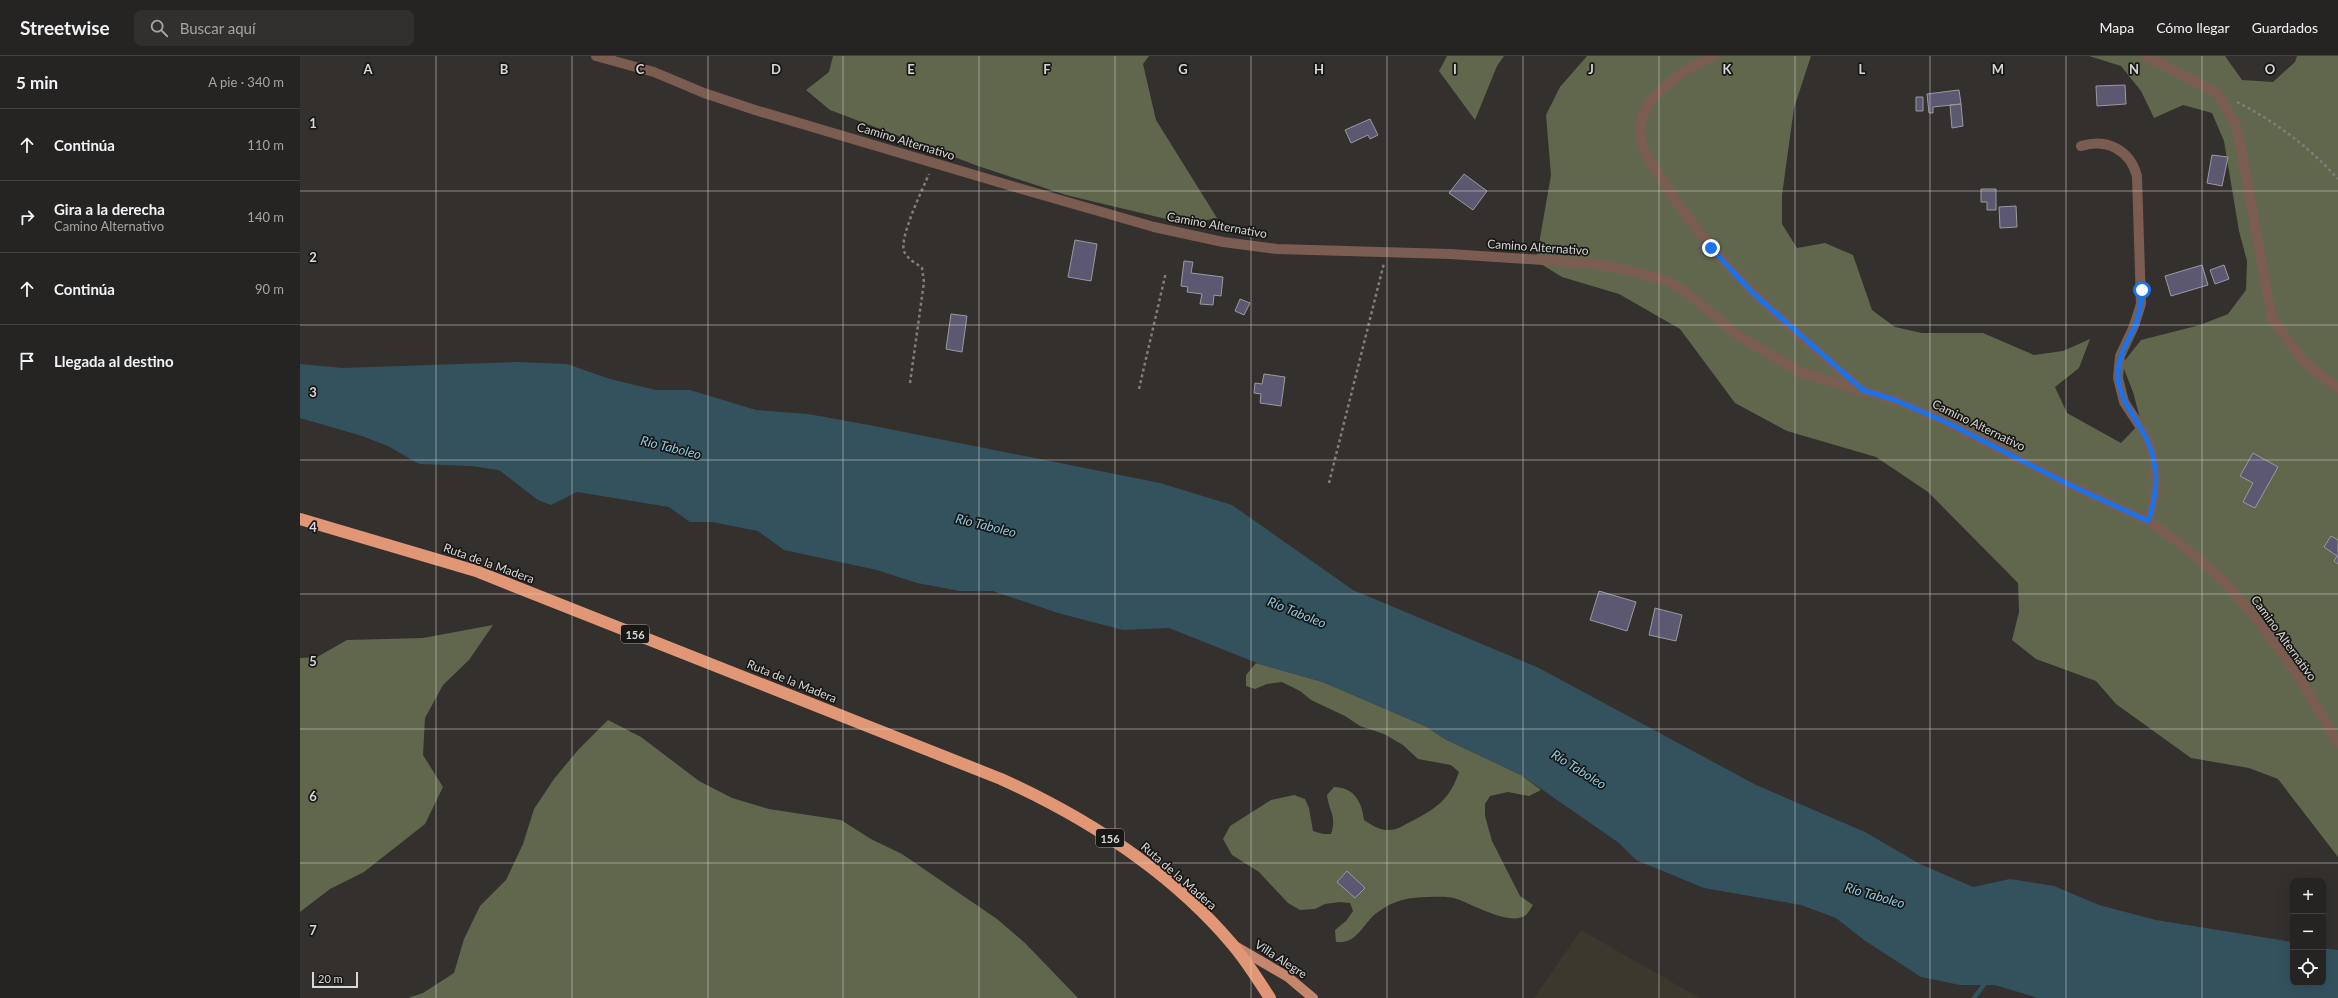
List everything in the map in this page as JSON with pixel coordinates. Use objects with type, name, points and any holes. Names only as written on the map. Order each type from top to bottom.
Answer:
[{"type":"highway","name":"Ruta de la Madera","points":[[300,520],[476,571],[1002,779],[1071,814],[1136,856],[1186,898],[1232,944]]},
{"type":"highway","name":"156","points":[[1232,944],[1270,998]]},
{"type":"main road","name":"Villa Alegre","points":[[1232,944],[1288,977],[1314,998]]},
{"type":"street","name":"Camino Alternativo","points":[[596,56],[654,72],[704,93],[755,110],[1147,224],[1223,242],[1277,249],[1450,254],[1587,263],[1651,275],[1686,292],[1736,334],[1800,372],[1895,400],[1948,423],[2070,485],[2148,521],[2175,540],[2222,579],[2259,622],[2299,677],[2338,743]]},
{"type":"street","points":[[1714,56],[1683,74],[1654,97],[1645,110],[1641,124],[1641,134],[1645,151],[1670,192],[1711,248],[1753,293],[1863,390]]},
{"type":"street","points":[[2146,56],[2217,92],[2237,127],[2272,319],[2305,363],[2338,388]]},
{"type":"street","points":[[2081,146],[2105,143],[2120,150],[2131,161],[2137,176],[2141,304],[2134,326],[2120,356],[2118,378],[2124,402],[2146,437],[2155,464],[2156,492],[2148,521]]},
{"type":"path","points":[[2217,92],[2254,111],[2290,134],[2323,162],[2338,179]]},
{"type":"path","points":[[910,383],[924,282],[922,268],[906,254],[903,245],[916,205],[934,163]]},
{"type":"path","points":[[1329,483],[1370,314],[1381,280],[1386,253]]},
{"type":"path","points":[[1140,389],[1166,272]]},
{"type":"shaded area","points":[[1581,930],[1698,997],[1701,998],[1534,998]]},
{"type":"green space","points":[[833,56],[1149,56],[1143,64],[1156,120],[1217,218],[1187,224],[1066,195],[978,166],[830,110],[806,90],[829,72]]},
{"type":"green space","points":[[1447,56],[1504,56],[1497,66],[1475,120],[1439,71]]},
{"type":"green space","points":[[1587,56],[1811,56],[1794,108],[1782,195],[1782,224],[1797,248],[1825,243],[1853,255],[1872,310],[1895,327],[1922,333],[1983,333],[2034,355],[2063,351],[2090,339],[2079,368],[2055,387],[2067,413],[2121,443],[2141,422],[2133,392],[2122,364],[2141,340],[2200,325],[2228,314],[2246,290],[2247,261],[2239,231],[2224,141],[2212,113],[2183,105],[2154,118],[2141,91],[2121,66],[2089,56],[2225,56],[2242,80],[2273,82],[2295,62],[2297,56],[2338,56],[2338,857],[2278,779],[2249,768],[2191,758],[2116,704],[2096,681],[2036,659],[2012,640],[2019,612],[2018,583],[1928,492],[1876,457],[1787,431],[1735,403],[1680,329],[1619,294],[1562,277],[1536,261],[1551,175],[1546,115],[1560,87]]},
{"type":"green space","points":[[493,625],[469,660],[443,685],[425,718],[423,755],[443,787],[425,824],[364,872],[330,889],[300,912],[300,658],[317,657],[347,640],[423,638]]},
{"type":"green space","points":[[1256,663],[1323,682],[1425,726],[1445,739],[1521,775],[1541,790],[1529,796],[1508,792],[1490,796],[1485,804],[1485,816],[1492,841],[1520,896],[1533,905],[1526,915],[1519,918],[1502,917],[1450,897],[1422,897],[1396,902],[1384,908],[1350,940],[1336,942],[1335,930],[1346,921],[1353,911],[1350,903],[1340,902],[1325,904],[1315,909],[1300,910],[1288,903],[1259,872],[1232,855],[1223,839],[1230,826],[1271,800],[1294,795],[1305,799],[1309,808],[1313,831],[1323,834],[1331,834],[1333,828],[1333,818],[1327,795],[1334,787],[1341,788],[1352,793],[1356,797],[1361,807],[1364,820],[1380,829],[1393,830],[1421,817],[1441,802],[1447,796],[1459,772],[1451,765],[1418,759],[1403,745],[1384,734],[1360,726],[1345,716],[1311,700],[1300,691],[1282,682],[1267,684],[1255,689],[1246,686],[1246,675]]},
{"type":"green space","points":[[608,720],[641,737],[699,781],[732,798],[769,809],[841,820],[871,839],[902,854],[997,919],[1025,943],[1078,998],[408,998],[423,993],[454,973],[464,939],[480,906],[506,880],[523,844],[534,809],[554,779],[578,750]]},
{"type":"water","name":"Río Taboleo","points":[[517,362],[567,364],[610,379],[656,390],[690,390],[756,410],[808,414],[869,425],[1160,483],[1232,505],[1353,590],[1539,668],[1756,785],[1865,832],[1920,864],[1973,887],[2010,879],[2054,886],[2099,905],[2156,920],[2290,942],[2290,986],[2326,986],[2326,948],[2338,950],[2338,998],[2038,998],[1995,985],[1960,985],[1921,977],[1864,940],[1836,918],[1801,905],[1704,888],[1636,860],[1619,843],[1521,775],[1445,739],[1425,726],[1323,682],[1262,665],[1169,628],[1123,630],[1058,613],[993,591],[960,591],[917,583],[877,570],[784,550],[758,531],[712,522],[690,522],[669,507],[577,492],[551,505],[538,500],[499,470],[471,466],[419,464],[388,446],[362,436],[300,418],[300,364],[343,368]]},
{"type":"building","points":[[2125,85],[2126,104],[2097,106],[2096,86]]},
{"type":"building","points":[[1959,90],[1961,104],[1933,107],[1933,113],[1929,113],[1927,94]]},
{"type":"building","points":[[1916,97],[1923,97],[1923,111],[1916,111]]},
{"type":"building","points":[[1961,104],[1963,126],[1952,128],[1950,105]]},
{"type":"building","points":[[1370,119],[1378,135],[1370,139],[1368,135],[1351,143],[1345,130]]},
{"type":"building","points":[[2212,155],[2228,157],[2222,186],[2207,183]]},
{"type":"building","points":[[1464,174],[1487,191],[1473,210],[1449,193]]},
{"type":"building","points":[[1981,189],[1996,189],[1996,210],[1987,210],[1987,202],[1981,202]]},
{"type":"building","points":[[2016,206],[2017,227],[2000,228],[1999,207]]},
{"type":"building","points":[[1075,240],[1097,244],[1091,281],[1068,277]]},
{"type":"building","points":[[1184,261],[1193,262],[1191,273],[1223,277],[1221,296],[1214,295],[1213,305],[1200,304],[1202,294],[1187,292],[1188,287],[1181,286]]},
{"type":"building","points":[[2202,265],[2208,285],[2171,296],[2165,276]]},
{"type":"building","points":[[2224,265],[2229,279],[2215,284],[2210,270]]},
{"type":"building","points":[[1240,299],[1250,303],[1244,315],[1235,311]]},
{"type":"building","points":[[951,314],[967,316],[962,352],[946,349]]},
{"type":"building","points":[[1264,374],[1285,377],[1281,406],[1260,403],[1261,394],[1254,393],[1255,383],[1262,384]]},
{"type":"building","points":[[2253,453],[2278,467],[2255,508],[2243,502],[2253,483],[2240,476]]},
{"type":"building","points":[[2331,536],[2338,540],[2338,564],[2334,561],[2337,556],[2324,547]]},
{"type":"building","points":[[1599,591],[1636,602],[1627,631],[1590,620]]},
{"type":"building","points":[[1655,608],[1682,615],[1676,641],[1649,635]]},
{"type":"building","points":[[1347,871],[1365,888],[1355,898],[1337,882]]},
{"type":"waterway","points":[[1974,998],[1986,982]]},
{"type":"route","points":[[1711,248],[1753,293],[1814,349],[1863,390],[1895,400],[1948,423],[2070,485],[2106,500],[2148,521],[2156,492],[2155,464],[2152,450],[2146,437],[2124,402],[2118,378],[2120,356],[2138,315],[2141,304],[2142,290]]}]
